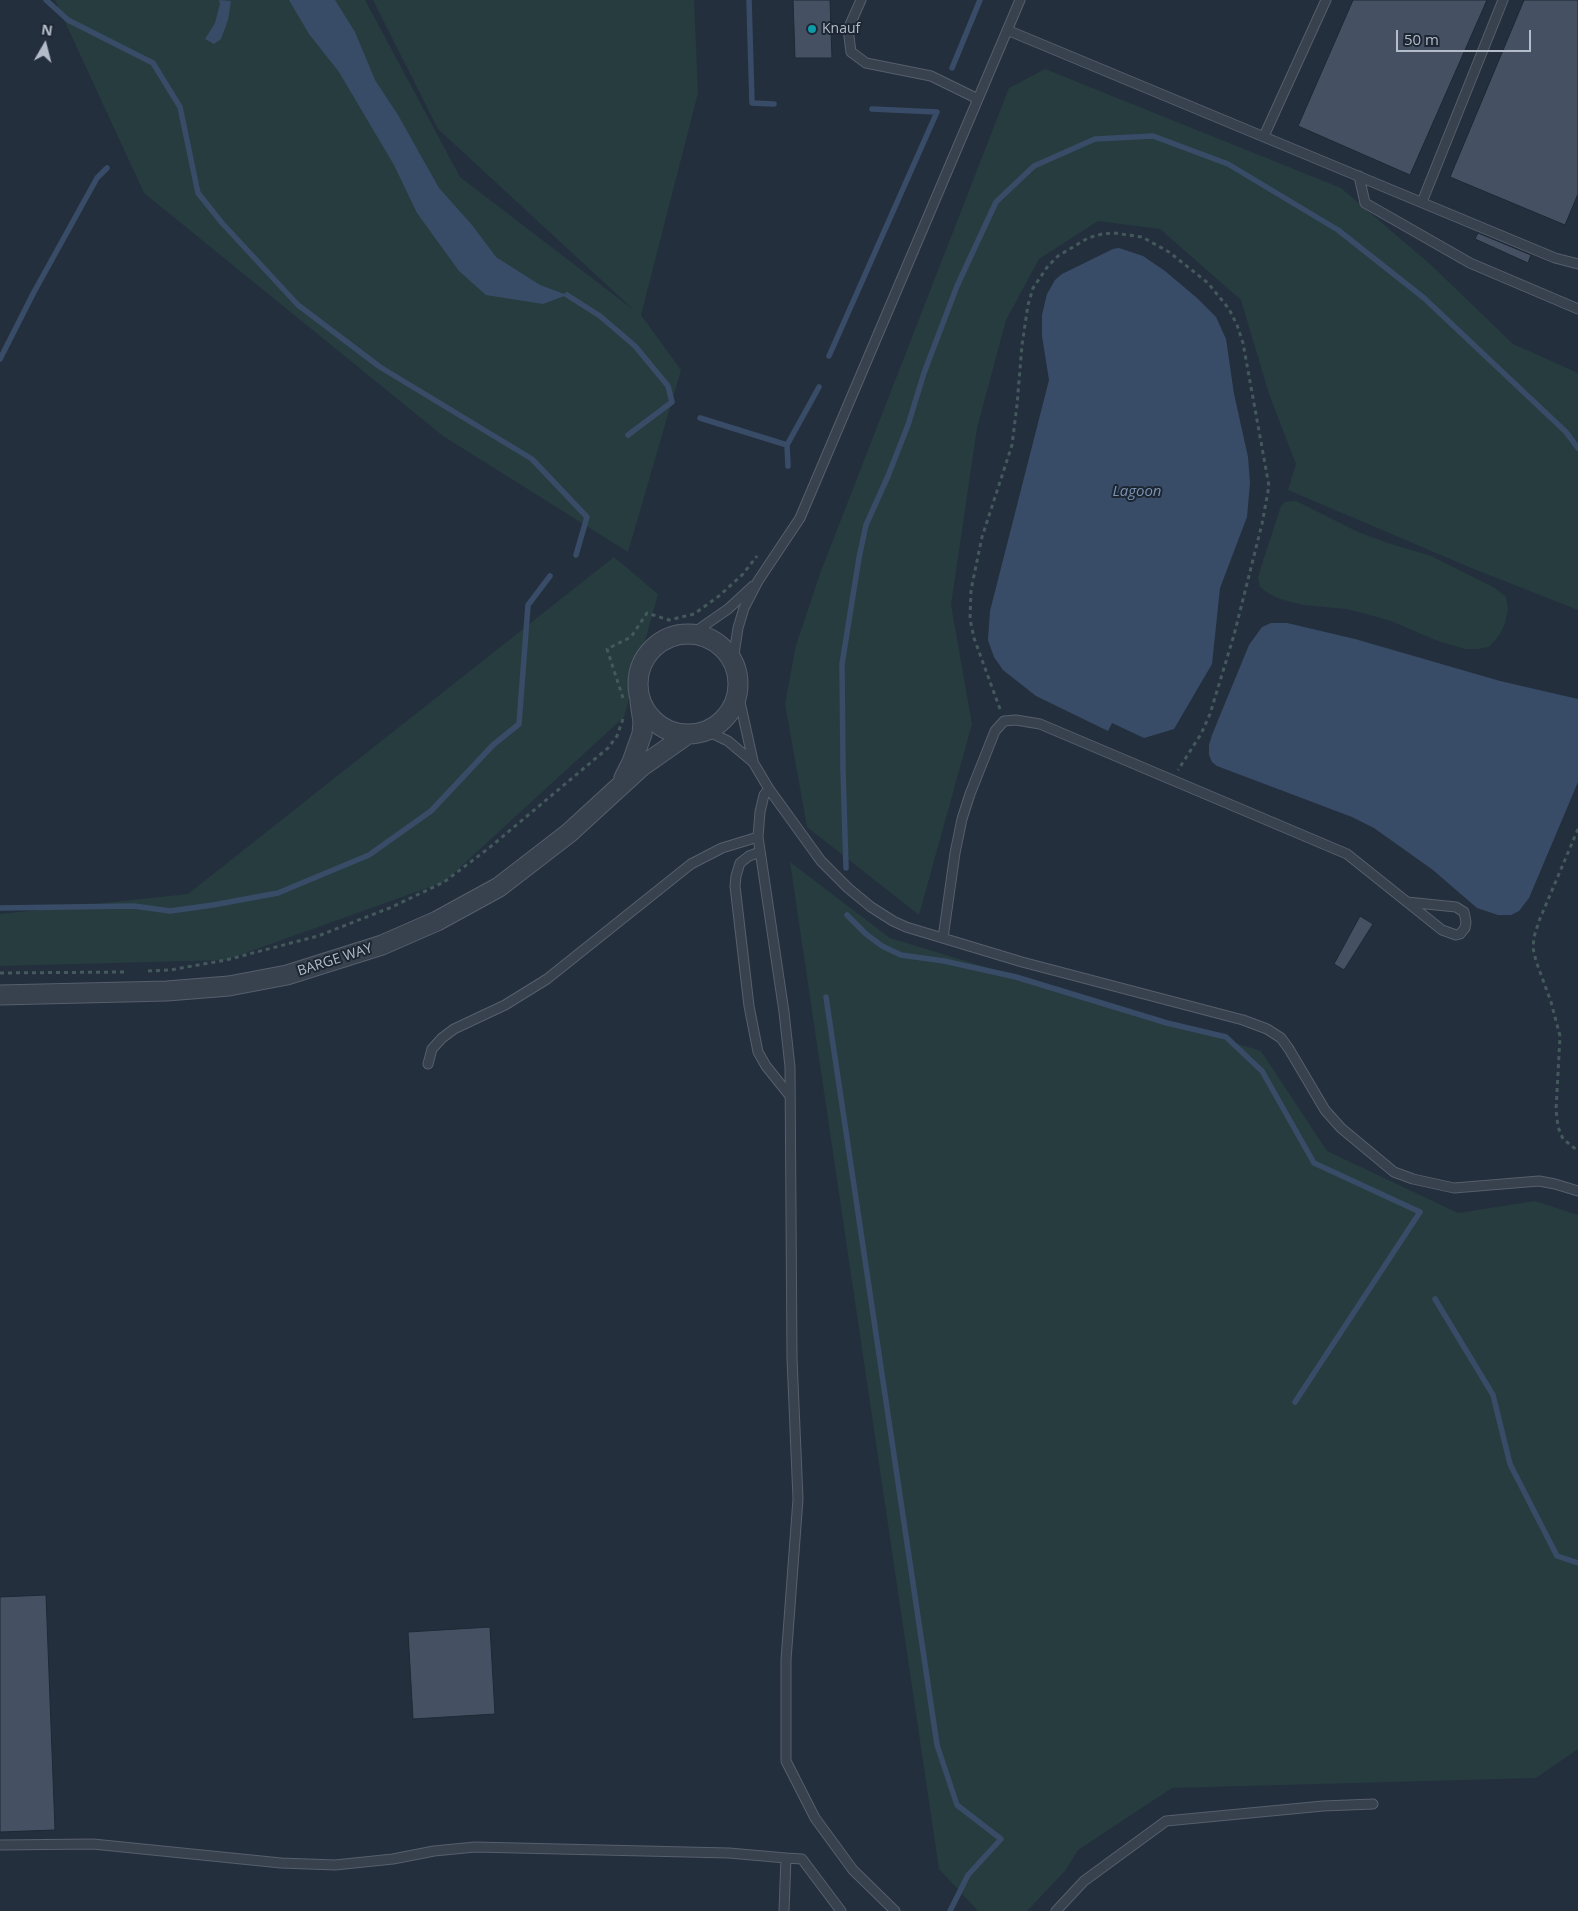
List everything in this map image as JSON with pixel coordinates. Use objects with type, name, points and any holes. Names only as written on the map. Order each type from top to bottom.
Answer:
[{"type":"street","points":[[692,634],[709,638],[723,647],[733,661],[738,676],[738,692],[732,709],[721,722],[706,731],[688,734],[672,732],[658,724],[647,713],[632,703],[640,668],[647,654],[658,643],[672,636],[692,634]]},
{"type":"street","name":"BARGE WAY","points":[[620,785],[632,762],[642,734],[643,722],[632,703]]},
{"type":"street","name":"BARGE WAY","points":[[0,995],[167,992],[229,986],[287,975],[353,955],[437,921],[499,887],[569,833],[654,756],[688,734]]},
{"type":"lane","points":[[861,0],[848,29],[851,52],[866,63],[931,76],[978,99]]},
{"type":"lane","points":[[733,661],[738,628],[744,608],[758,581],[800,518],[1020,0]]},
{"type":"lane","points":[[1264,136],[1326,0]]},
{"type":"lane","points":[[1422,202],[1504,0]]},
{"type":"lane","points":[[1007,30],[1555,258],[1578,264]]},
{"type":"lane","points":[[1359,176],[1364,203],[1470,263],[1578,309]]},
{"type":"lane","points":[[692,634],[728,609],[758,581]]},
{"type":"lane","points":[[738,692],[753,762]]},
{"type":"lane","points":[[943,938],[955,853],[964,814],[991,739],[1004,721],[1027,720],[1040,724],[1346,854],[1446,933],[1452,935],[1460,934],[1465,928],[1464,912],[1456,907],[1407,902]]},
{"type":"lane","points":[[706,731],[728,741],[753,762],[813,851],[848,888],[871,907],[906,928],[1032,964],[1243,1020],[1267,1029],[1281,1038],[1289,1049],[1325,1110],[1341,1128],[1394,1172],[1413,1179],[1454,1188],[1539,1181],[1578,1191]]},
{"type":"lane","points":[[769,788],[764,796],[760,812],[758,837],[787,1035],[790,1096],[792,1358],[798,1500],[786,1660],[786,1761],[815,1818],[852,1870],[895,1911]]},
{"type":"lane","points":[[428,1064],[432,1049],[442,1038],[475,1018],[505,1005],[547,979],[691,864],[722,848],[758,837]]},
{"type":"lane","points":[[760,852],[749,856],[740,863],[735,886],[749,1006],[758,1052],[766,1066],[790,1096]]},
{"type":"lane","points":[[1056,1911],[1084,1881],[1166,1821],[1323,1806],[1373,1804]]},
{"type":"lane","points":[[0,1845],[93,1844],[281,1863],[335,1864],[393,1859],[434,1850],[493,1846],[729,1853],[802,1859],[841,1911]]},
{"type":"lane","points":[[784,1911],[786,1858]]},
{"type":"path","points":[[1004,721],[974,638],[970,620],[970,590],[982,536],[1012,445],[1028,305],[1033,288],[1048,266],[1058,256],[1073,246],[1088,238],[1102,234],[1128,234],[1142,237],[1169,252],[1208,284],[1229,310],[1237,325],[1243,343],[1269,486],[1262,524],[1234,635],[1210,714],[1172,781]]},
{"type":"path","points":[[632,703],[623,697],[607,649],[631,638],[647,613],[669,620],[694,614],[720,596],[743,574],[760,552]]},
{"type":"path","points":[[145,971],[170,970],[226,960],[318,936],[392,907],[444,882],[489,848],[608,748],[617,736],[624,717]]},
{"type":"path","points":[[1578,830],[1540,921],[1534,937],[1533,948],[1560,1036],[1556,1110],[1558,1127],[1563,1139],[1578,1151]]},
{"type":"path","points":[[0,973],[127,972]]},
{"type":"green space","points":[[55,0],[365,0],[460,177],[635,311],[438,129],[373,0],[694,0],[698,93],[641,315],[681,370],[628,552],[443,436],[144,193]]},
{"type":"green space","points":[[1045,69],[1341,188],[1430,264],[1513,344],[1578,373],[1578,610],[1469,567],[1288,490],[1296,464],[1269,394],[1241,300],[1160,229],[1098,221],[1039,259],[1006,320],[977,428],[951,605],[972,724],[919,915],[807,827],[785,704],[796,645],[821,571],[1009,88]]},
{"type":"green space","points":[[1296,501],[1358,532],[1431,556],[1495,588],[1506,597],[1508,610],[1500,634],[1489,647],[1465,649],[1438,641],[1391,621],[1346,609],[1303,605],[1280,599],[1268,593],[1260,587],[1258,578],[1263,561],[1281,506],[1285,502]]},
{"type":"green space","points":[[614,557],[658,594],[624,717],[444,882],[226,960],[0,966],[0,914],[188,894]]},
{"type":"green space","points":[[790,862],[890,938],[1261,1051],[1327,1151],[1458,1213],[1535,1201],[1578,1215],[1578,1749],[1536,1778],[1172,1788],[1078,1850],[1065,1871],[1027,1911],[978,1911],[939,1869]]},
{"type":"water","points":[[219,0],[231,1],[228,20],[221,39],[214,44],[205,39],[215,23],[220,4]]},
{"type":"water","points":[[289,0],[335,0],[355,32],[375,80],[398,115],[439,188],[472,225],[496,257],[540,285],[567,295],[543,304],[486,295],[459,271],[417,213],[394,165],[339,72],[309,34]]},
{"type":"water","name":"Lagoon","points":[[1119,248],[1143,256],[1165,271],[1216,317],[1226,339],[1234,394],[1248,457],[1250,483],[1247,517],[1220,588],[1212,664],[1174,729],[1144,738],[1112,723],[1108,731],[1036,696],[1003,670],[994,657],[988,640],[990,611],[1049,380],[1042,336],[1042,315],[1047,294],[1055,280],[1062,274],[1113,249]]},
{"type":"water","points":[[1271,623],[1287,623],[1355,639],[1500,681],[1578,699],[1578,782],[1529,898],[1519,911],[1511,915],[1498,915],[1477,908],[1433,870],[1374,828],[1352,817],[1217,766],[1212,762],[1209,755],[1209,745],[1212,735],[1249,645],[1262,627]]},
{"type":"building","name":"Knauf","points":[[793,0],[830,0],[832,58],[795,58]]},
{"type":"building","points":[[1353,0],[1487,0],[1410,175],[1298,126]]},
{"type":"building","points":[[1524,0],[1578,0],[1578,194],[1565,225],[1450,177]]},
{"type":"building","points":[[1478,233],[1531,255],[1528,263],[1475,239]]},
{"type":"building","points":[[1360,916],[1373,924],[1344,970],[1334,964]]},
{"type":"building","points":[[46,1595],[55,1830],[0,1832],[0,1597]]},
{"type":"building","points":[[490,1627],[495,1714],[413,1719],[408,1632]]},
{"type":"waterway","points":[[46,0],[68,20],[153,63],[180,107],[198,193],[222,223],[298,305],[380,367],[532,459],[587,517],[576,555]]},
{"type":"waterway","points":[[749,0],[752,103],[774,104]]},
{"type":"waterway","points":[[952,68],[980,0]]},
{"type":"waterway","points":[[829,356],[937,112],[872,109]]},
{"type":"waterway","points":[[846,868],[842,664],[866,525],[908,425],[924,373],[957,286],[996,202],[1034,166],[1095,139],[1153,136],[1228,164],[1338,230],[1424,298],[1566,432],[1578,448]]},
{"type":"waterway","points":[[0,359],[34,292],[97,178],[107,168]]},
{"type":"waterway","points":[[567,295],[600,316],[635,346],[668,386],[672,402],[628,435]]},
{"type":"waterway","points":[[700,418],[787,445],[819,387]]},
{"type":"waterway","points":[[787,445],[788,466]]},
{"type":"waterway","points":[[0,908],[134,906],[170,911],[213,905],[278,893],[369,855],[431,811],[493,745],[519,724],[528,605],[550,576]]},
{"type":"waterway","points":[[847,915],[866,934],[882,946],[901,955],[944,961],[1016,977],[1167,1023],[1226,1037],[1262,1071],[1314,1163],[1420,1212],[1295,1402]]},
{"type":"waterway","points":[[826,997],[937,1745],[957,1805],[1001,1839],[968,1875],[950,1911]]},
{"type":"waterway","points":[[1435,1299],[1493,1395],[1510,1464],[1557,1556],[1578,1563]]},
{"type":"place","name":"Knauf","points":[[812,29]]}]
